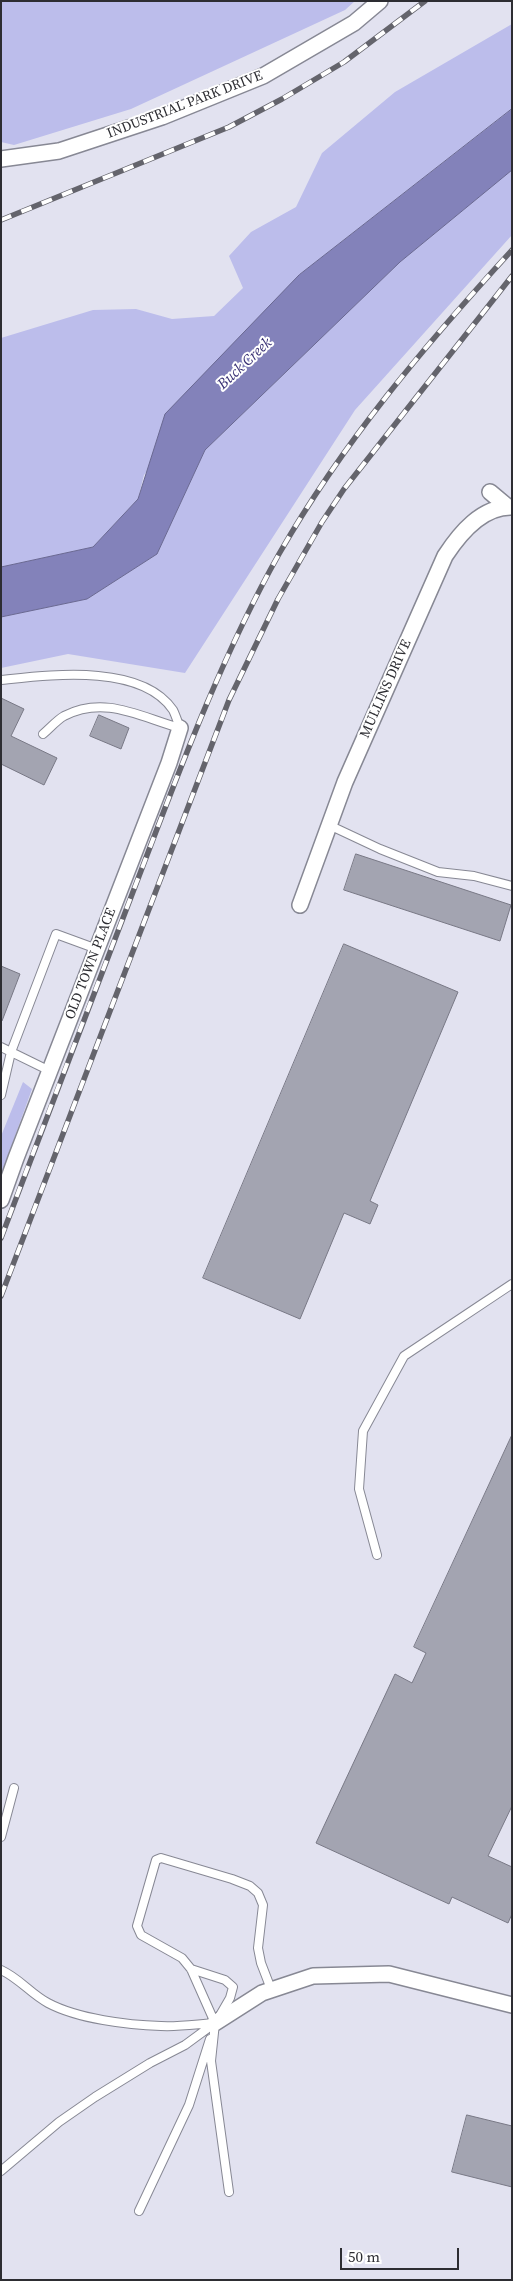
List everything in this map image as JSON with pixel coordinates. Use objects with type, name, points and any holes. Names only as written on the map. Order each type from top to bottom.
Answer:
[{"type":"street","name":"INDUSTRIAL PARK DRIVE","points":[[1,160],[59,151],[162,117],[263,76],[354,23],[380,1]]},
{"type":"street","points":[[490,492],[510,507]]},
{"type":"street","name":"MULLINS DRIVE","points":[[300,905],[345,782],[445,556],[456,539],[467,527],[481,517],[510,507]]},
{"type":"street","name":"OLD TOWN PLACE","points":[[1,1200],[169,763],[180,728]]},
{"type":"street","points":[[215,2023],[262,1993],[313,1976],[389,1974],[512,2005]]},
{"type":"lane","points":[[1,680],[37,676],[96,676],[124,680],[146,687],[161,698],[173,711],[180,728]]},
{"type":"lane","points":[[43,734],[63,716],[94,706],[116,707],[180,728]]},
{"type":"lane","points":[[330,826],[380,849],[438,872],[474,876],[512,886]]},
{"type":"lane","points":[[1,1095],[12,1052],[56,934],[97,949]]},
{"type":"lane","points":[[1,1047],[50,1071]]},
{"type":"lane","points":[[377,1555],[359,1489],[363,1431],[404,1356],[512,1284]]},
{"type":"lane","points":[[1,1837],[14,1788]]},
{"type":"lane","points":[[229,2192],[211,2061],[215,2023],[191,1969],[182,1958],[141,1935],[136,1926],[154,1865],[162,1858],[232,1879],[250,1886],[258,1893],[264,1905],[258,1948],[261,1963],[271,1989]]},
{"type":"lane","points":[[140,2211],[189,2105],[215,2023],[230,1998],[233,1987],[225,1980],[191,1969]]},
{"type":"lane","points":[[1,1970],[9,1974],[32,1994],[50,2004],[72,2012],[116,2021],[162,2026],[215,2023]]},
{"type":"lane","points":[[1,2171],[59,2122],[95,2097],[150,2063],[185,2045],[215,2023]]},
{"type":"shaded area","points":[[1,1],[355,1],[345,10],[131,109],[14,145],[1,142]]},
{"type":"shaded area","points":[[512,24],[512,109],[299,275],[144,475],[138,499],[93,547],[1,567],[1,338],[93,310],[136,309],[172,319],[214,316],[243,288],[229,256],[251,232],[296,207],[322,153],[395,92]]},
{"type":"shaded area","points":[[512,170],[512,235],[355,410],[185,673],[68,654],[1,668],[1,617],[87,599],[157,554],[205,450],[400,262]]},
{"type":"shaded area","points":[[23,1082],[32,1089],[1,1175],[1,1136]]},
{"type":"water","name":"Buck Creek","points":[[512,109],[512,170],[400,262],[205,450],[157,554],[87,599],[1,617],[1,567],[93,547],[138,499],[165,414],[299,275]]},
{"type":"building","points":[[1,698],[24,709],[11,736],[57,758],[44,785],[1,764]]},
{"type":"building","points":[[99,715],[129,728],[121,749],[90,736]]},
{"type":"building","points":[[356,854],[511,905],[500,941],[344,890]]},
{"type":"building","points":[[344,944],[458,992],[370,1201],[378,1205],[370,1224],[344,1213],[300,1319],[203,1278]]},
{"type":"building","points":[[1,966],[20,974],[2,1021],[1,1021]]},
{"type":"building","points":[[512,1435],[512,1806],[488,1856],[512,1867],[512,1914],[508,1923],[452,1897],[449,1904],[316,1843],[395,1674],[412,1683],[426,1653],[414,1647]]},
{"type":"building","points":[[467,2115],[512,2126],[512,2187],[452,2172]]},
{"type":"railway","points":[[1,220],[229,127],[282,99],[344,62],[425,1]]},
{"type":"railway","points":[[1,1238],[190,745],[240,629],[259,591],[304,513],[358,433],[448,321],[512,250]]},
{"type":"railway","points":[[1,1296],[229,700],[278,599],[322,522],[344,489],[512,276]]}]
